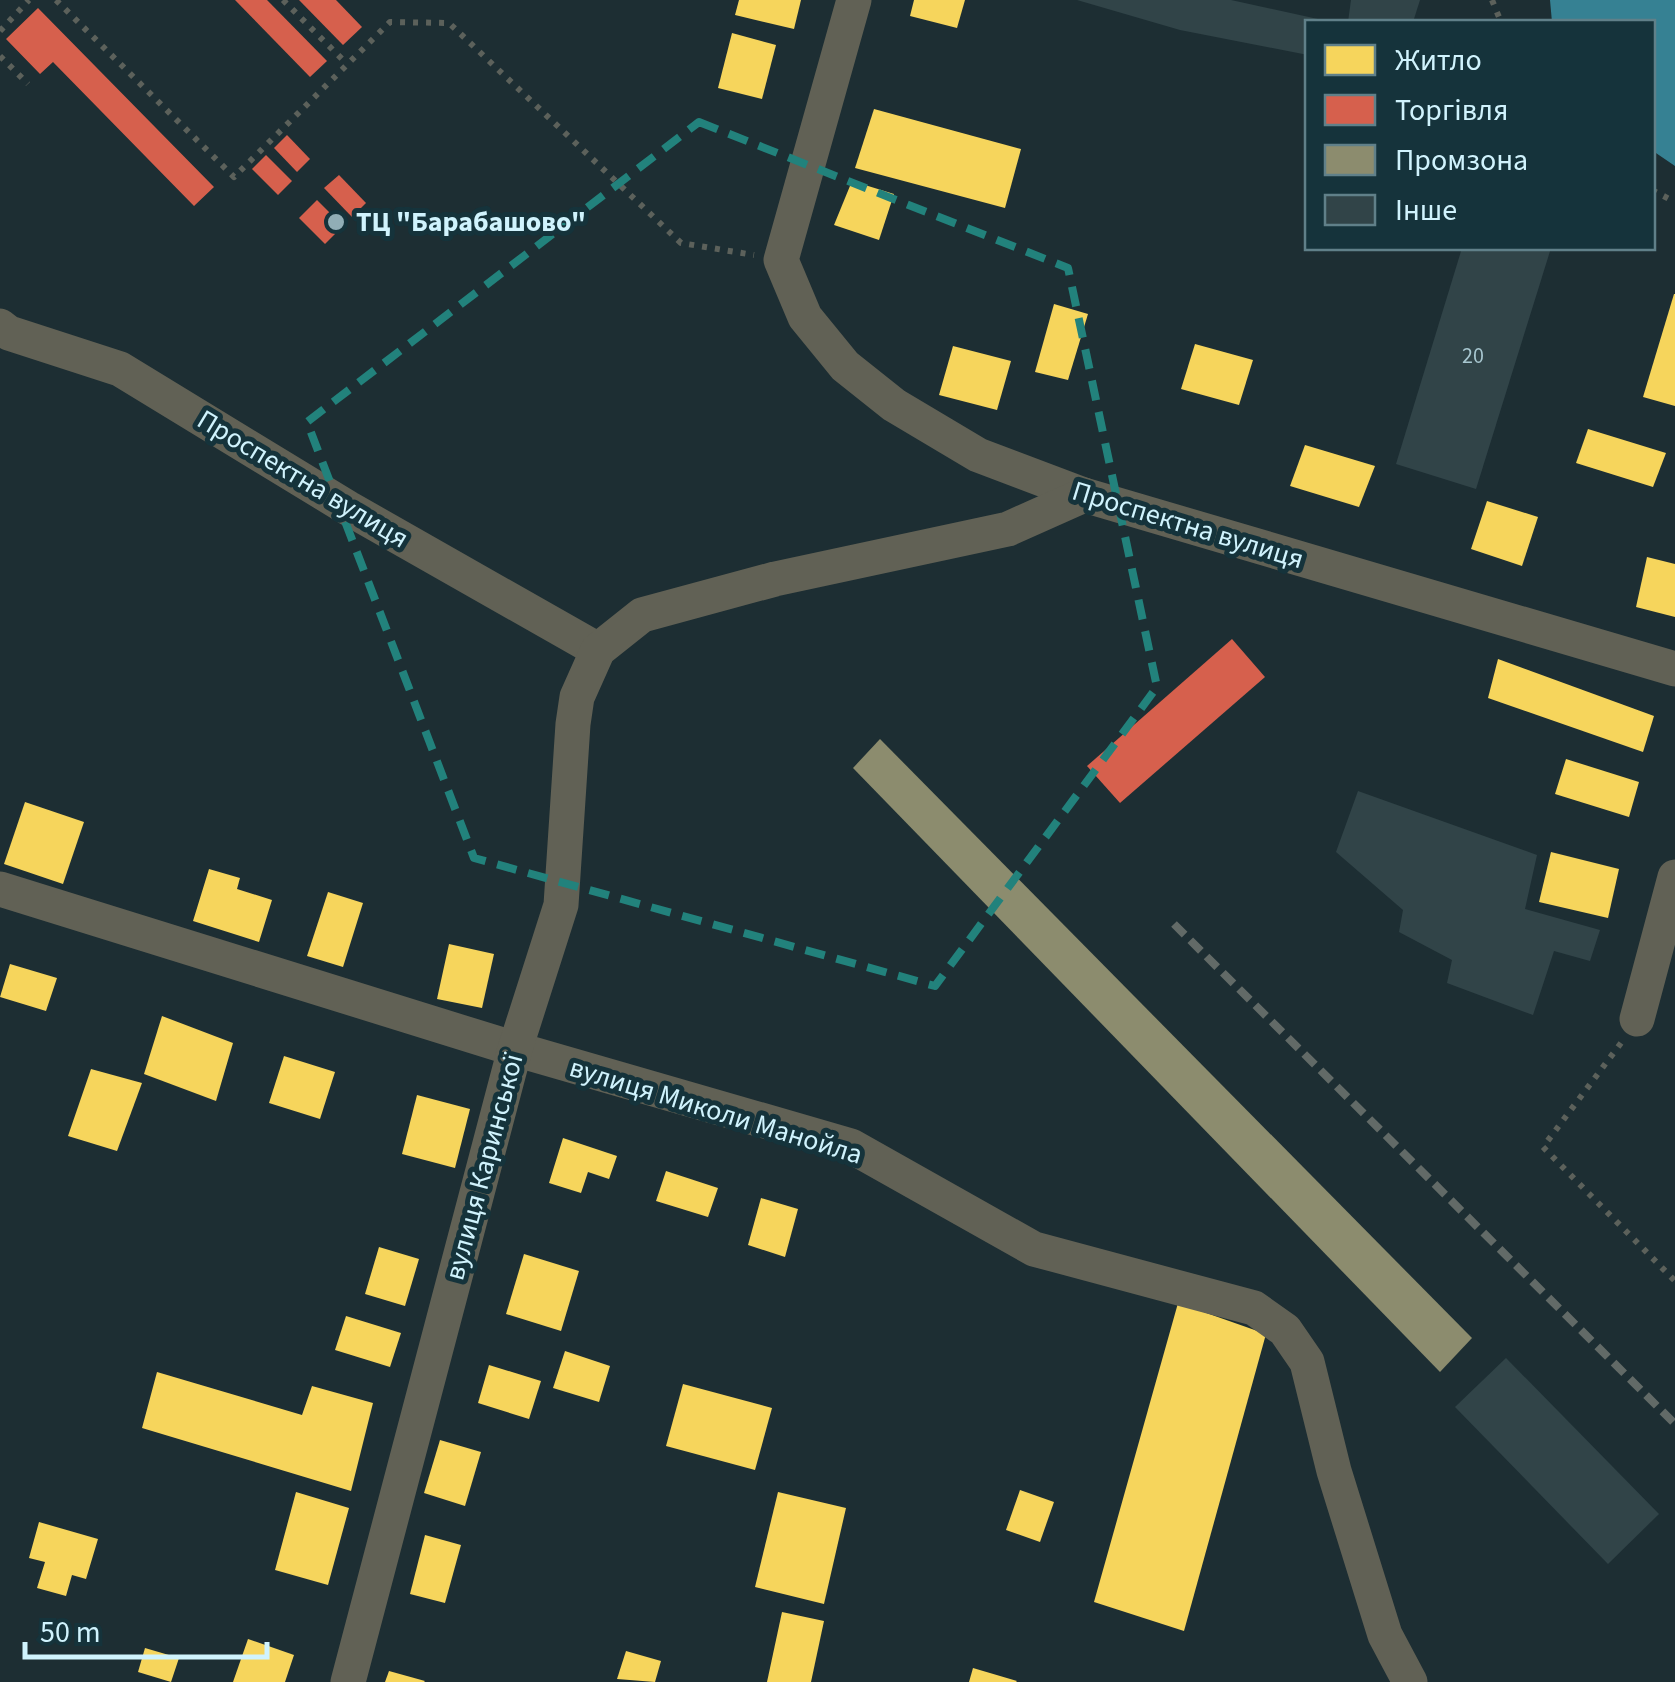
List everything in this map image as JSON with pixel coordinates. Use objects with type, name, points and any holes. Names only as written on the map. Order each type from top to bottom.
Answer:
[{"type":"street","points":[[781,260],[854,0]]},
{"type":"street","name":"Проспектна вулиця","points":[[781,260],[805,317],[845,366],[894,405],[978,455],[1084,495],[1675,669]]},
{"type":"street","name":"Проспектна вулиця","points":[[0,326],[9,333],[120,369],[431,556],[598,650]]},
{"type":"street","points":[[598,650],[642,615],[775,579],[1008,529],[1084,495]]},
{"type":"street","name":"вулиця Каринської","points":[[348,1682],[515,1049],[561,905],[573,724],[577,697],[598,650]]},
{"type":"street","points":[[1637,1019],[1675,877]]},
{"type":"street","name":"вулиця Миколи Манойла","points":[[0,889],[515,1049],[851,1146],[1034,1249],[1254,1308],[1284,1330],[1307,1362],[1334,1471],[1385,1635],[1410,1682]]},
{"type":"path","points":[[0,31],[29,0]]},
{"type":"path","points":[[56,0],[234,177],[390,22],[449,23],[681,243],[781,260]]},
{"type":"path","points":[[283,0],[347,64]]},
{"type":"path","points":[[0,56],[28,84]]},
{"type":"path","points":[[1637,1019],[1542,1147],[1675,1280]]},
{"type":"highlighted area","points":[[699,122],[1068,268],[1157,687],[935,986],[474,858],[307,422]]},
{"type":"water","points":[[1550,0],[1675,0],[1675,166],[1655,152],[1655,20],[1552,20]]},
{"type":"building: Житло","points":[[739,0],[801,0],[794,29],[735,15]]},
{"type":"building: Житло","points":[[914,0],[965,0],[957,28],[910,16]]},
{"type":"building: Житло","points":[[732,33],[776,45],[762,99],[718,88]]},
{"type":"building: Житло","points":[[874,109],[1021,149],[1005,208],[855,168]]},
{"type":"building: Житло","points":[[852,181],[894,194],[879,240],[834,225]]},
{"type":"building: Житло","points":[[1675,294],[1675,406],[1643,397]]},
{"type":"building: Житло","points":[[1054,304],[1088,314],[1068,380],[1035,372]]},
{"type":"building: Житло","points":[[1195,344],[1253,360],[1239,405],[1181,389]]},
{"type":"building: Житло","points":[[953,346],[1011,361],[997,410],[939,395]]},
{"type":"building: Житло","points":[[1588,429],[1666,453],[1653,487],[1576,463]]},
{"type":"building: Житло","points":[[1305,445],[1375,466],[1359,507],[1290,486]]},
{"type":"building: Житло","points":[[1487,501],[1538,517],[1522,566],[1471,549]]},
{"type":"building: Житло","points":[[1647,557],[1675,564],[1675,617],[1636,607]]},
{"type":"building: Житло","points":[[1498,659],[1654,716],[1643,752],[1488,698]]},
{"type":"building: Житло","points":[[1566,759],[1639,782],[1629,817],[1555,794]]},
{"type":"building: Житло","points":[[25,802],[84,822],[63,884],[4,864]]},
{"type":"building: Житло","points":[[1551,852],[1619,869],[1608,918],[1539,902]]},
{"type":"building: Житло","points":[[209,869],[240,878],[237,889],[272,900],[259,942],[193,921]]},
{"type":"building: Житло","points":[[328,892],[363,903],[343,967],[307,956]]},
{"type":"building: Житло","points":[[449,944],[494,954],[482,1008],[437,999]]},
{"type":"building: Житло","points":[[10,964],[57,978],[46,1011],[0,997]]},
{"type":"building: Житло","points":[[162,1016],[233,1043],[216,1101],[144,1074]]},
{"type":"building: Житло","points":[[284,1056],[335,1072],[320,1119],[269,1103]]},
{"type":"building: Житло","points":[[91,1069],[142,1083],[117,1151],[68,1136]]},
{"type":"building: Житло","points":[[417,1095],[470,1109],[455,1168],[402,1154]]},
{"type":"building: Житло","points":[[563,1138],[617,1156],[609,1179],[588,1172],[581,1193],[549,1183]]},
{"type":"building: Житло","points":[[666,1171],[718,1188],[708,1217],[656,1201]]},
{"type":"building: Житло","points":[[761,1198],[798,1209],[785,1257],[748,1245]]},
{"type":"building: Житло","points":[[379,1247],[419,1259],[405,1306],[365,1294]]},
{"type":"building: Житло","points":[[524,1254],[579,1271],[561,1331],[506,1314]]},
{"type":"building: Житло","points":[[1178,1303],[1266,1334],[1184,1631],[1094,1602]]},
{"type":"building: Житло","points":[[346,1316],[401,1333],[390,1367],[335,1350]]},
{"type":"building: Житло","points":[[565,1351],[610,1366],[599,1402],[553,1388]]},
{"type":"building: Житло","points":[[489,1365],[541,1381],[529,1419],[478,1403]]},
{"type":"building: Житло","points":[[157,1372],[302,1415],[312,1386],[373,1403],[351,1491],[142,1428]]},
{"type":"building: Житло","points":[[683,1384],[772,1408],[755,1470],[666,1446]]},
{"type":"building: Житло","points":[[440,1440],[481,1452],[465,1506],[424,1493]]},
{"type":"building: Житло","points":[[1020,1490],[1054,1502],[1040,1542],[1006,1530]]},
{"type":"building: Житло","points":[[296,1492],[349,1508],[328,1585],[275,1570]]},
{"type":"building: Житло","points":[[778,1492],[846,1508],[824,1604],[755,1587]]},
{"type":"building: Житло","points":[[39,1522],[98,1539],[86,1579],[72,1575],[66,1596],[37,1588],[45,1562],[29,1558]]},
{"type":"building: Житло","points":[[425,1535],[461,1545],[445,1603],[410,1594]]},
{"type":"building: Житло","points":[[782,1612],[824,1621],[811,1682],[767,1682]]},
{"type":"building: Житло","points":[[248,1639],[294,1655],[285,1682],[233,1682]]},
{"type":"building: Житло","points":[[145,1648],[179,1658],[171,1682],[138,1672]]},
{"type":"building: Житло","points":[[626,1651],[661,1661],[655,1682],[617,1679]]},
{"type":"building: Житло","points":[[973,1668],[1017,1681],[969,1682]]},
{"type":"building: Житло","points":[[389,1671],[425,1681],[385,1682]]},
{"type":"building: Торгівля","points":[[235,0],[267,0],[327,61],[310,77]]},
{"type":"building: Торгівля","points":[[299,0],[336,0],[362,27],[343,45]]},
{"type":"building: Торгівля","points":[[38,8],[214,187],[194,206],[53,62],[40,74],[6,39]]},
{"type":"building: Торгівля","points":[[287,135],[310,159],[297,172],[274,148]]},
{"type":"building: Торгівля","points":[[266,155],[292,181],[278,195],[252,169]]},
{"type":"building: Торгівля","points":[[339,175],[366,203],[352,217],[324,188]]},
{"type":"building: Торгівля","points":[[317,200],[343,226],[325,244],[299,218]]},
{"type":"building: Торгівля","points":[[1232,639],[1265,677],[1120,803],[1087,766]]},
{"type":"building: Промзона","points":[[880,739],[1472,1338],[1440,1372],[853,768]]},
{"type":"building: Інше","points":[[1077,0],[1231,0],[1322,20],[1305,20],[1305,54],[1180,30]]},
{"type":"building: Інше","points":[[1351,0],[1420,0],[1414,20],[1348,20]]},
{"type":"building: Інше","points":[[1461,250],[1550,250],[1476,489],[1396,464]]},
{"type":"building: Інше","points":[[1358,791],[1537,855],[1525,909],[1600,930],[1590,961],[1554,951],[1533,1015],[1447,983],[1452,960],[1399,932],[1403,910],[1336,852]]},
{"type":"building: Інше","points":[[1506,1358],[1659,1514],[1608,1564],[1455,1407]]},
{"type":"railway","points":[[1174,924],[1675,1424]]},
{"type":"place","name":"ТЦ \"Барабашово\"","points":[[336,222]]}]
